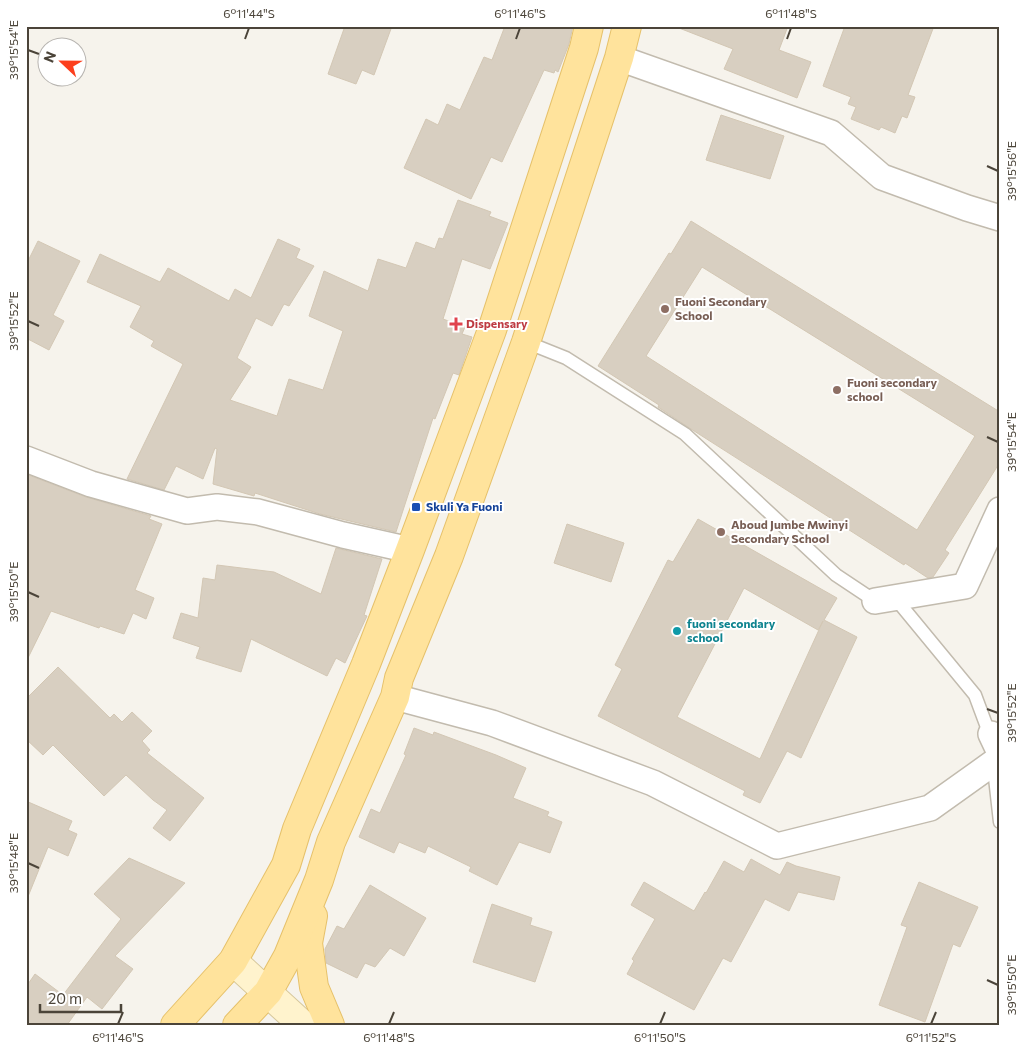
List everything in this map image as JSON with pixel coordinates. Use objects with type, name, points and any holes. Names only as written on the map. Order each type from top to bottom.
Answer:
[{"type":"main road","points":[[175,1025],[233,961],[286,864],[297,829],[366,664],[410,550],[492,330],[584,48],[589,26]]},
{"type":"main road","points":[[237,1025],[268,992],[288,956],[319,880],[331,842],[395,697],[399,678],[449,556],[526,342],[619,58],[627,26]]},
{"type":"main road","points":[[319,880],[308,943],[314,987],[330,1025]]},
{"type":"street","points":[[619,58],[831,133],[882,177],[1000,218]]},
{"type":"street","points":[[26,459],[91,484],[187,511],[217,507],[258,512],[343,535],[410,550]]},
{"type":"street","points":[[875,602],[965,586],[999,509]]},
{"type":"street","points":[[395,697],[492,723],[653,783],[777,846],[930,808],[995,750]]},
{"type":"street","points":[[233,961],[303,1025]]},
{"type":"lane","points":[[526,342],[566,358],[685,434],[836,575],[875,602],[900,604],[975,695],[995,750],[1000,822]]},
{"type":"building","points":[[345,26],[392,26],[374,75],[362,70],[356,84],[328,74]]},
{"type":"building","points":[[505,26],[573,26],[569,44],[558,72],[555,70],[554,73],[544,70],[502,162],[491,157],[471,199],[404,168],[426,119],[438,125],[447,104],[460,110],[484,57],[492,60]]},
{"type":"building","points":[[679,26],[788,26],[779,50],[811,62],[797,98],[724,69],[733,49],[679,28]]},
{"type":"building","points":[[845,26],[934,26],[908,95],[915,97],[907,118],[902,116],[895,133],[881,127],[879,130],[851,119],[856,107],[848,104],[851,97],[823,86]]},
{"type":"building","points":[[721,115],[784,136],[770,179],[706,160]]},
{"type":"building","points":[[458,200],[491,212],[489,216],[508,223],[490,269],[462,259],[443,319],[465,327],[462,334],[472,337],[459,375],[453,373],[435,419],[433,418],[396,532],[320,514],[255,493],[254,496],[213,484],[217,449],[215,448],[203,479],[176,466],[164,490],[127,479],[183,364],[151,346],[154,341],[130,327],[141,306],[87,282],[100,254],[160,282],[168,268],[229,301],[235,289],[251,298],[278,239],[300,249],[296,258],[314,266],[289,306],[284,304],[272,326],[256,318],[237,358],[251,367],[230,400],[277,416],[289,379],[323,390],[343,331],[309,316],[324,271],[368,291],[378,259],[406,268],[416,242],[435,249],[439,238],[443,239]]},
{"type":"building","points":[[691,221],[1000,412],[1000,462],[945,550],[949,553],[933,577],[928,578],[905,563],[904,565],[691,429],[658,407],[659,405],[598,366],[669,253],[671,254]],"holes":[[[702,267],[975,436],[917,530],[646,356]]]},
{"type":"building","points":[[38,241],[80,261],[53,315],[64,321],[49,350],[26,338],[26,265]]},
{"type":"building","points":[[26,474],[86,497],[151,516],[149,519],[162,524],[135,590],[154,598],[146,619],[133,613],[124,634],[100,626],[99,628],[51,611],[26,662]]},
{"type":"building","points":[[698,519],[837,598],[824,620],[857,637],[801,758],[787,751],[760,803],[743,795],[745,791],[598,716],[622,669],[615,665],[668,560],[673,562]],"holes":[[[744,588],[818,630],[823,621],[760,759],[677,717]]]},
{"type":"building","points":[[567,524],[624,543],[611,582],[554,563]]},
{"type":"building","points":[[336,548],[382,559],[364,615],[367,616],[345,663],[336,658],[327,676],[251,639],[241,672],[196,658],[200,647],[173,638],[181,613],[198,618],[203,578],[215,580],[217,565],[274,572],[321,594]]},
{"type":"building","points":[[58,667],[110,718],[114,714],[122,722],[132,712],[152,731],[142,741],[150,750],[147,753],[204,798],[170,841],[153,828],[167,810],[126,775],[104,796],[53,745],[43,755],[26,739],[26,699]]},
{"type":"building","points":[[414,728],[433,735],[434,732],[526,768],[513,798],[549,812],[547,816],[562,822],[550,853],[519,842],[497,885],[469,871],[471,867],[428,846],[425,853],[399,842],[394,853],[359,837],[371,809],[380,813],[406,755],[404,754]]},
{"type":"building","points":[[26,801],[72,821],[68,830],[77,834],[68,856],[48,847],[27,899]]},
{"type":"building","points":[[129,858],[185,883],[115,956],[133,969],[102,1009],[87,997],[67,1025],[26,1025],[26,987],[35,974],[63,995],[121,919],[94,894]]},
{"type":"building","points":[[751,859],[780,875],[787,862],[840,877],[834,900],[798,892],[789,911],[765,899],[731,962],[723,958],[694,1010],[627,974],[634,961],[632,959],[655,919],[631,905],[644,882],[694,911],[724,861],[744,872]]},
{"type":"building","points":[[919,882],[978,907],[960,947],[953,944],[925,1022],[879,1005],[907,927],[901,925]]},
{"type":"building","points":[[370,885],[426,918],[404,956],[390,948],[375,967],[365,963],[357,978],[326,963],[325,949],[337,926],[344,929]]},
{"type":"building","points":[[492,904],[532,918],[530,925],[552,932],[535,982],[473,962]]},
{"type":"place","name":"Fuoni Secondary School","points":[[665,309]]},
{"type":"place","name":"Dispensary","points":[[456,324]]},
{"type":"place","name":"Fuoni secondary school","points":[[837,390]]},
{"type":"place","name":"Skuli Ya Fuoni","points":[[416,507]]},
{"type":"place","name":"Aboud Jumbe Mwinyi Secondary School","points":[[721,532]]},
{"type":"place","name":"fuoni secondary school","points":[[677,631]]}]
